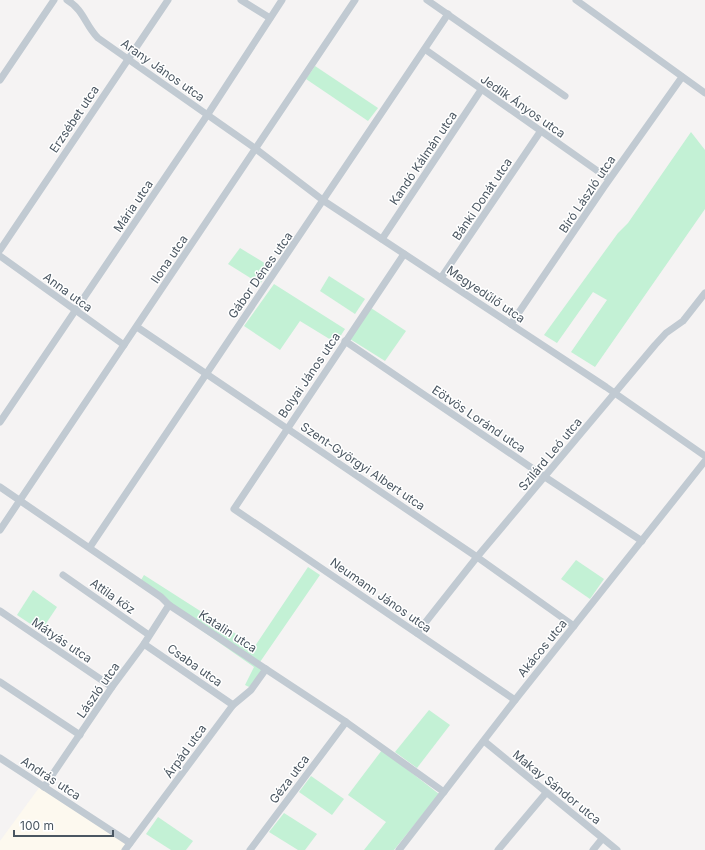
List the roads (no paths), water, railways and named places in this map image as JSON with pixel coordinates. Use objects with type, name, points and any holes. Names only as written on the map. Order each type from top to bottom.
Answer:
[{"type":"street","points":[[0,80],[54,0]]},
{"type":"street","name":"Arany János utca","points":[[67,0],[79,9],[92,32],[256,149]]},
{"type":"street","name":"Erzsébet utca","points":[[0,250],[168,0]]},
{"type":"street","points":[[241,0],[270,18]]},
{"type":"street","name":"Mária utca","points":[[0,422],[208,114],[282,0]]},
{"type":"street","name":"Ilona utca","points":[[0,530],[355,0]]},
{"type":"street","points":[[427,0],[564,96]]},
{"type":"street","points":[[576,0],[705,93]]},
{"type":"street","name":"Gábor Dénes utca","points":[[90,547],[206,372],[426,50],[448,14]]},
{"type":"street","name":"Jedlik Ányos utca","points":[[426,50],[540,132],[609,179]]},
{"type":"street","name":"Bíró László utca","points":[[511,324],[609,179],[682,77]]},
{"type":"street","name":"Kandó Kálmán utca","points":[[382,239],[481,90]]},
{"type":"street","name":"Bánki Donát utca","points":[[441,278],[540,132]]},
{"type":"street","name":"Megyedűlő utca","points":[[256,149],[324,201],[511,324],[705,456]]},
{"type":"street","name":"Bolyai János utca","points":[[234,509],[287,427],[404,254]]},
{"type":"street","name":"Anna utca","points":[[0,256],[124,345]]},
{"type":"street","name":"Szilárd Leó utca","points":[[417,633],[614,393],[666,333],[683,321],[705,293]]},
{"type":"street","name":"Szent-Györgyi Albert utca","points":[[137,327],[206,372],[478,557],[574,626]]},
{"type":"street","name":"Eötvös Loránd utca","points":[[345,342],[642,541]]},
{"type":"street","name":"Akácos utca","points":[[399,850],[515,700],[705,462]]},
{"type":"street","name":"Katalin utca","points":[[0,487],[90,547],[161,597],[169,605],[346,722],[444,792]]},
{"type":"street","name":"Neumann János utca","points":[[234,509],[515,700]]},
{"type":"street","name":"Attila köz","points":[[63,575],[150,635]]},
{"type":"street","name":"László utca","points":[[44,787],[112,687],[144,644],[169,605]]},
{"type":"street","name":"Mátyás utca","points":[[0,611],[112,687]]},
{"type":"street","name":"Csaba utca","points":[[144,644],[233,705]]},
{"type":"street","name":"Árpád utca","points":[[125,850],[233,705],[252,690],[266,669]]},
{"type":"street","points":[[0,682],[80,735]]},
{"type":"street","name":"Géza utca","points":[[250,850],[346,722]]},
{"type":"street","name":"Makay Sándor utca","points":[[484,741],[617,850]]},
{"type":"street","name":"András utca","points":[[0,758],[130,843]]},
{"type":"street","points":[[498,850],[546,793]]},
{"type":"street","points":[[593,850],[602,839]]}]
